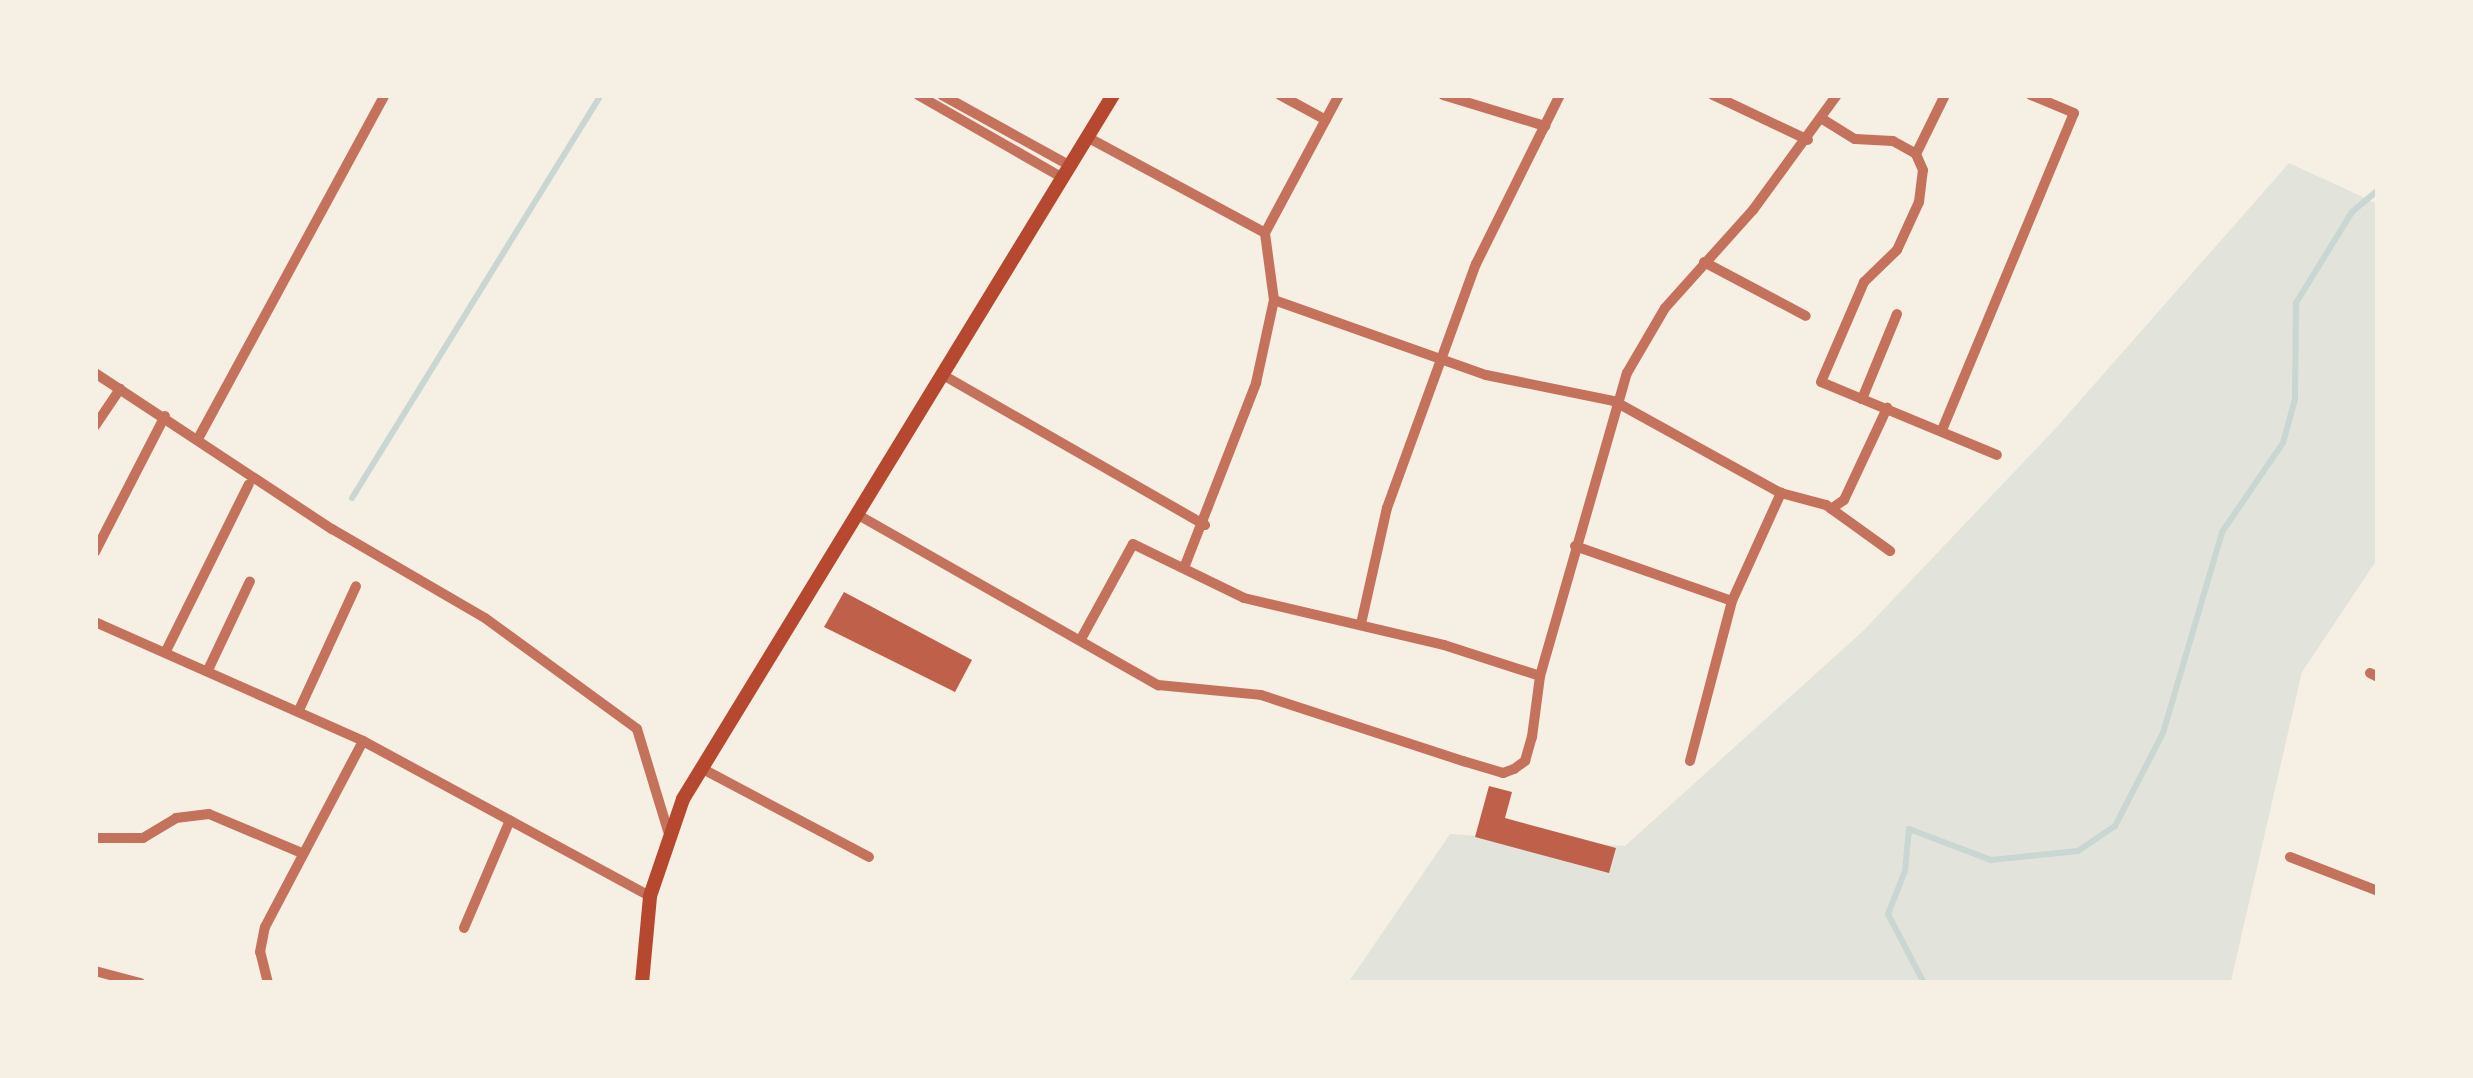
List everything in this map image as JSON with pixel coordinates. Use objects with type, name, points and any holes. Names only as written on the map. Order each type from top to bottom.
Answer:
[{"type":"main road","points":[[642,983],[650,896],[668,831],[701,768],[860,516],[1114,95]]},
{"type":"street","points":[[199,436],[384,95]]},
{"type":"street","points":[[918,95],[1065,171]]},
{"type":"street","points":[[942,95],[1065,171]]},
{"type":"street","points":[[1280,95],[1326,120]]},
{"type":"street","points":[[1184,568],[1205,524],[1251,400],[1274,300],[1265,233],[1339,95]]},
{"type":"street","points":[[1443,95],[1545,126]]},
{"type":"street","points":[[1361,624],[1387,508],[1476,264],[1560,95]]},
{"type":"street","points":[[1713,95],[1808,140]]},
{"type":"street","points":[[860,516],[1158,684],[1261,695],[1503,773],[1525,761],[1540,676],[1614,401],[1664,308],[1808,140],[1837,95]]},
{"type":"street","points":[[1916,154],[1945,95]]},
{"type":"street","points":[[1942,430],[2074,114],[2031,95]]},
{"type":"street","points":[[1824,120],[1855,139],[1892,141],[1916,154],[1923,170],[1918,202],[1896,250],[1864,282],[1821,382],[1997,455]]},
{"type":"street","points":[[1087,137],[1265,233]]},
{"type":"street","points":[[1704,262],[1806,316]]},
{"type":"street","points":[[1274,300],[1443,360],[1614,401],[1781,492],[1831,509],[1890,551]]},
{"type":"street","points":[[1862,400],[1897,314]]},
{"type":"street","points":[[95,373],[199,436],[332,529],[485,618],[637,728],[668,831]]},
{"type":"street","points":[[943,375],[1205,524]]},
{"type":"street","points":[[95,426],[120,389]]},
{"type":"street","points":[[1831,509],[1844,500],[1887,408]]},
{"type":"street","points":[[95,552],[165,416]]},
{"type":"street","points":[[166,651],[248,484]]},
{"type":"street","points":[[1690,761],[1732,601],[1781,492]]},
{"type":"street","points":[[1081,638],[1129,546],[1256,602],[1361,624],[1540,676]]},
{"type":"street","points":[[1576,546],[1732,601]]},
{"type":"street","points":[[208,670],[250,582]]},
{"type":"street","points":[[300,708],[356,586]]},
{"type":"street","points":[[95,622],[300,708],[650,896]]},
{"type":"street","points":[[268,983],[260,952],[265,927],[363,741]]},
{"type":"street","points":[[701,768],[869,857]]},
{"type":"street","points":[[95,838],[143,838],[176,818],[208,814],[302,853]]},
{"type":"street","points":[[464,928],[510,820]]},
{"type":"street","points":[[2290,857],[2378,891]]},
{"type":"street","points":[[95,970],[140,983]]},
{"type":"shaded area","points":[[2289,163],[2378,204],[2378,558],[2302,672],[2231,981],[1348,983],[1450,834],[1625,846],[1863,631],[2055,429]]},
{"type":"building","points":[[844,592],[972,660],[955,692],[824,627]]},
{"type":"building","points":[[1489,786],[1512,792],[1505,818],[1616,848],[1609,873],[1475,837]]},
{"type":"waterway","points":[[352,498],[601,95]]},
{"type":"waterway","points":[[1924,983],[1888,914],[1905,871],[1909,829],[1991,860],[2078,851],[2115,826],[2163,733],[2222,532],[2283,443],[2295,399],[2296,303],[2352,212],[2378,190]]}]
